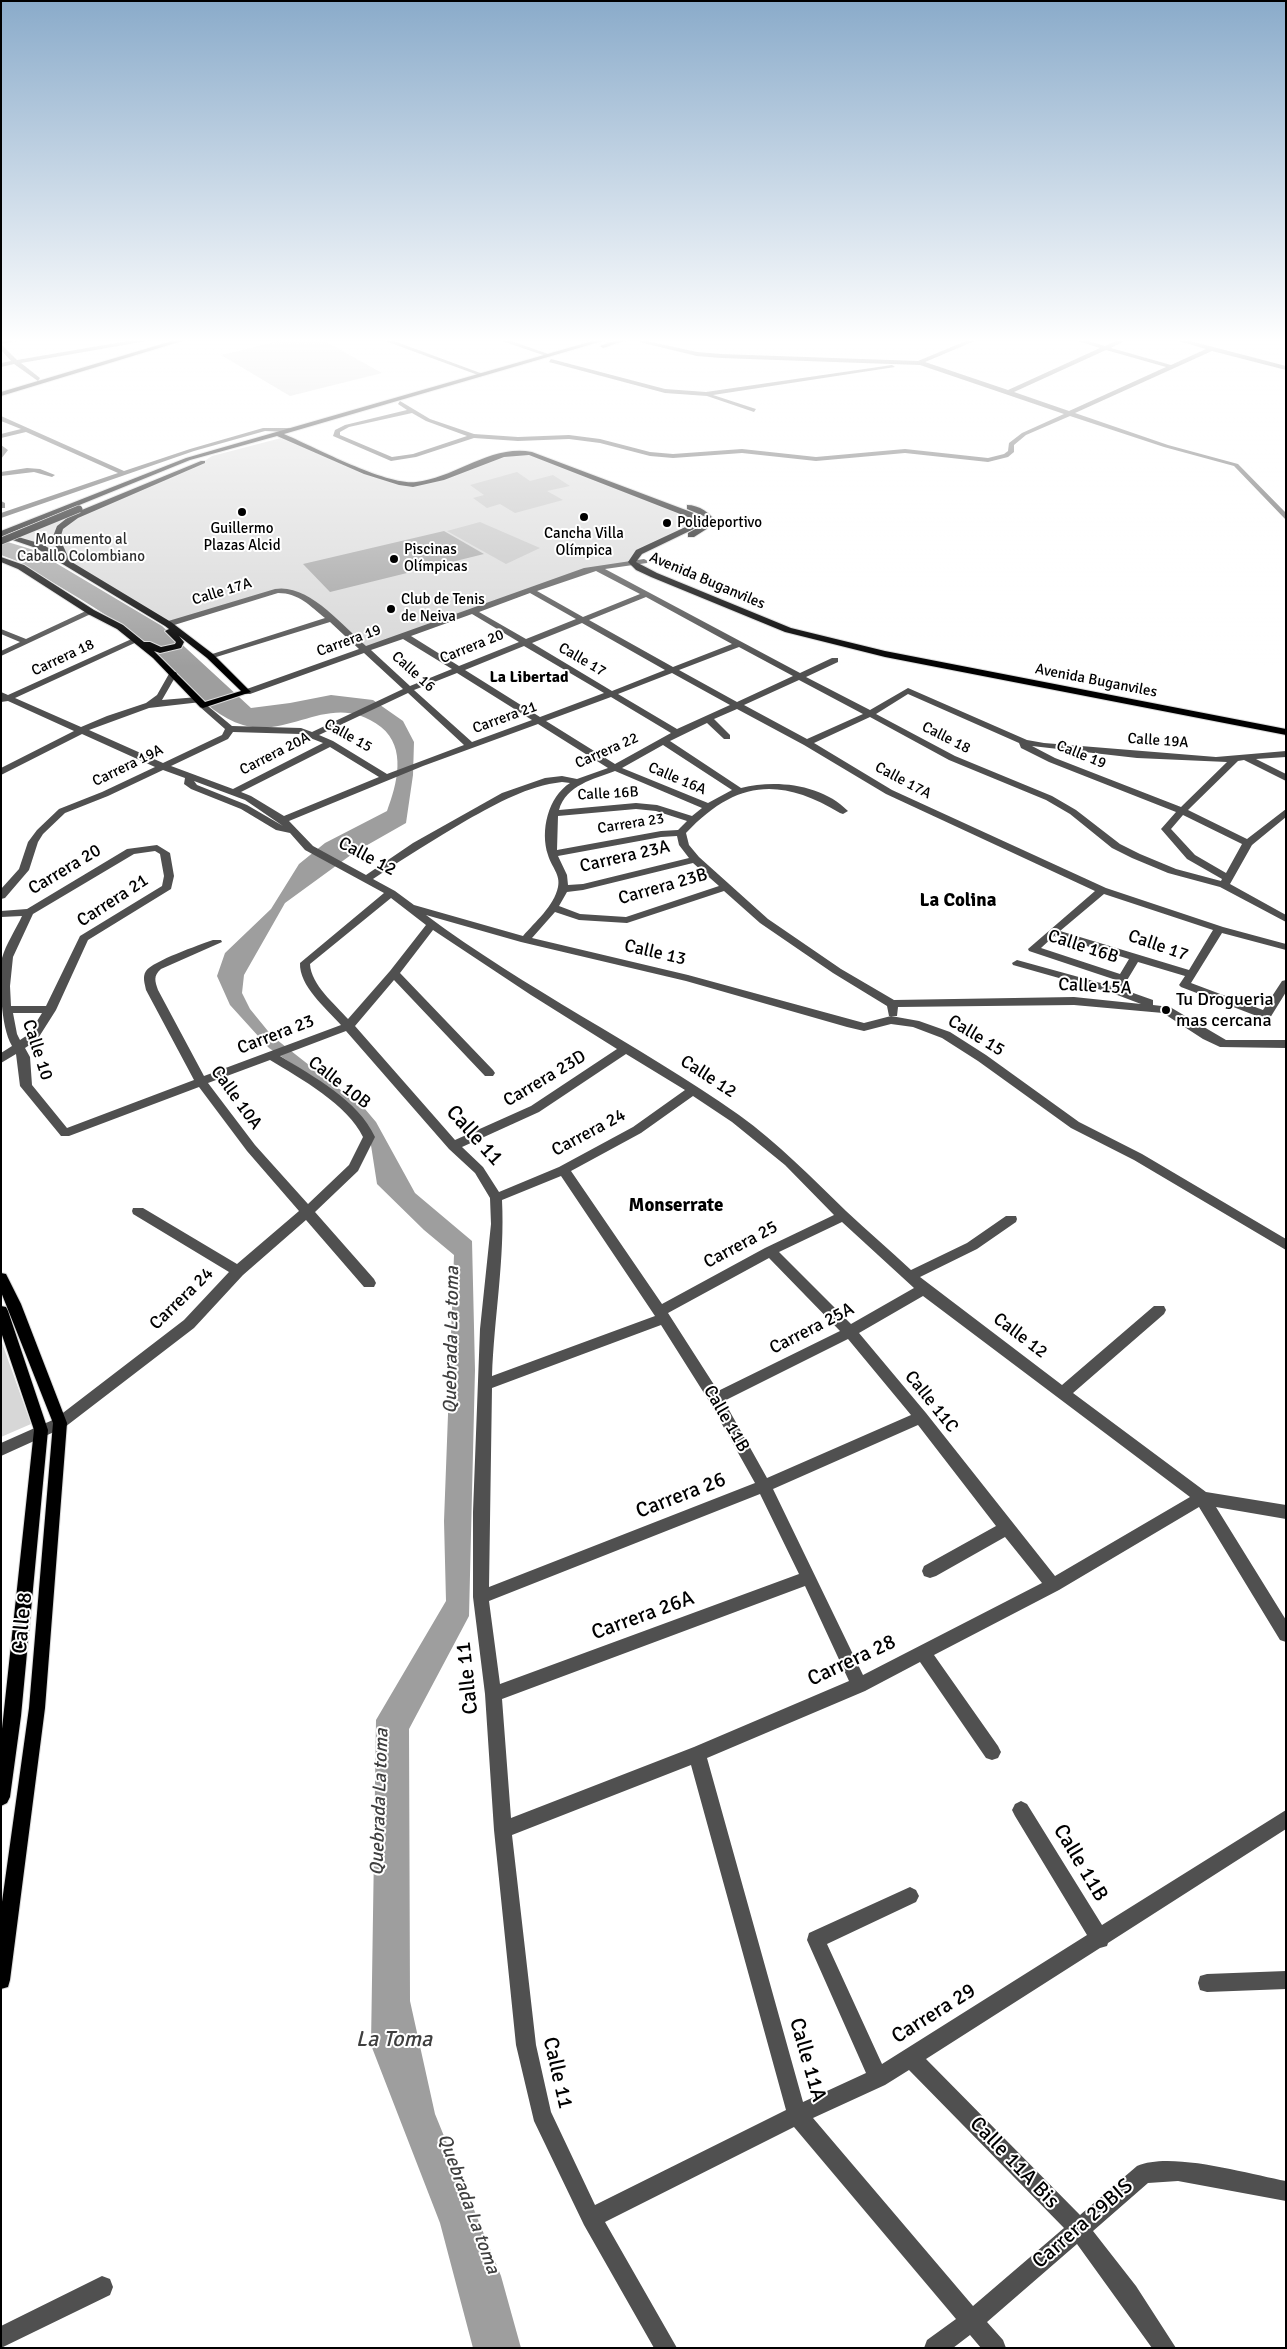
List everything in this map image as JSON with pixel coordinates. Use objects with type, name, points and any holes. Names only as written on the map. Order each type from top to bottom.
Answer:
[{"type":"main road","points":[[1,540],[170,465],[228,448]]},
{"type":"main road","points":[[1,534],[155,476],[239,448]]},
{"type":"main road","name":"Avenida Buganviles","points":[[320,448],[404,485],[426,483],[506,454],[524,452],[691,514],[698,520],[697,524],[639,552],[632,562],[639,568],[654,575],[788,630],[885,654],[1286,732]]},
{"type":"main road","name":"Avenida Buganviles","points":[[382,469],[399,476],[416,479],[505,448]]},
{"type":"main road","name":"Avenida Buganviles","points":[[525,448],[709,516],[712,523],[707,527],[648,555],[644,561],[650,567],[796,626],[890,649],[1286,726]]},
{"type":"main road","points":[[66,561],[56,540],[60,528],[67,521],[90,509],[200,464],[212,456]]},
{"type":"main road","points":[[1,534],[39,546],[168,624],[210,656],[242,693]]},
{"type":"main road","points":[[1,561],[21,568],[91,612],[156,649],[175,648],[180,642],[156,617]]},
{"type":"main road","points":[[120,627],[136,639],[202,703]]},
{"type":"main road","name":"Carrera 19","points":[[202,703],[242,693]]},
{"type":"main road","name":"Calle 8","points":[[1,1278],[14,1304],[60,1423],[37,1708],[1,1980]]},
{"type":"main road","name":"Calle 8","points":[[1,1797],[7,1717],[41,1430],[2,1316]]},
{"type":"street","points":[[1,458],[5,450],[2,448]]},
{"type":"street","points":[[66,448],[125,474]]},
{"type":"street","points":[[1,516],[200,448]]},
{"type":"street","points":[[364,448],[391,459],[414,456],[439,448]]},
{"type":"street","points":[[625,448],[650,454],[673,456],[742,451],[816,459],[905,451],[988,460],[1006,456],[1011,452],[1010,448]]},
{"type":"street","points":[[1172,448],[1236,465],[1286,518]]},
{"type":"street","points":[[1,474],[37,470],[52,474]]},
{"type":"street","points":[[2,505],[14,512]]},
{"type":"street","name":"Carrera 19","points":[[242,693],[366,651],[530,590],[597,568],[644,561]]},
{"type":"street","name":"Calle 18","points":[[597,568],[737,645],[800,676],[952,758],[1049,798],[1073,812],[1116,846],[1172,871],[1226,881],[1286,919]]},
{"type":"street","name":"Calle 17A","points":[[168,624],[285,590]]},
{"type":"street","name":"Calle 16","points":[[285,590],[302,594],[331,618],[471,746]]},
{"type":"street","name":"Calle 17A","points":[[530,590],[736,706],[807,743],[889,792],[1102,890],[1219,929],[1286,948]]},
{"type":"street","name":"Carrera 20","points":[[313,735],[409,689],[644,595]]},
{"type":"street","name":"Calle 17","points":[[472,611],[677,734]]},
{"type":"street","points":[[1,654],[91,612]]},
{"type":"street","points":[[210,656],[331,618]]},
{"type":"street","points":[[1,632],[26,642]]},
{"type":"street","name":"Calle 16A","points":[[405,636],[460,668],[538,721],[615,768],[708,807]]},
{"type":"street","name":"Carrera 18","points":[[4,698],[136,639]]},
{"type":"street","name":"Carrera 21","points":[[283,820],[420,764],[611,694],[737,645]]},
{"type":"street","name":"Carrera 22","points":[[367,879],[417,845],[506,795],[545,781],[562,779],[578,782],[615,768],[677,734],[835,660]]},
{"type":"street","points":[[149,705],[161,697],[173,674]]},
{"type":"street","name":"Calle 19","points":[[870,714],[908,691],[1024,742],[1024,746],[1052,760],[1182,810],[1248,843]]},
{"type":"street","name":"Calle 12","points":[[4,698],[162,766],[234,792],[283,820],[309,848],[391,893],[432,924],[535,993],[736,1119],[790,1162],[843,1216],[924,1289],[1202,1498],[1286,1635]]},
{"type":"street","points":[[202,703],[230,729]]},
{"type":"street","name":"Carrera 19","points":[[1,772],[82,731],[149,705],[202,703]]},
{"type":"street","points":[[807,743],[870,714]]},
{"type":"street","points":[[708,719],[727,737]]},
{"type":"street","name":"Calle 15","points":[[230,729],[289,729],[313,735],[391,777]]},
{"type":"street","name":"Carrera 19A","points":[[1,896],[24,870],[34,842],[40,832],[62,811],[105,794],[225,737],[230,729]]},
{"type":"street","points":[[664,741],[740,791]]},
{"type":"street","name":"Calle 19A","points":[[1024,742],[1044,746],[1216,760],[1286,754]]},
{"type":"street","name":"Carrera 20A","points":[[234,792],[330,743]]},
{"type":"street","points":[[1246,758],[1286,778]]},
{"type":"street","points":[[1235,759],[1182,810],[1166,830],[1191,857],[1226,881],[1248,843],[1286,812]]},
{"type":"street","points":[[190,776],[189,784],[194,787],[244,807],[279,828],[293,831]]},
{"type":"street","points":[[525,940],[552,907],[563,889],[564,877],[552,854],[552,827],[556,801],[560,795],[578,782]]},
{"type":"street","name":"Carrera 23","points":[[552,854],[661,834],[681,834],[692,819],[708,807],[740,791],[767,785],[795,788],[817,795],[843,811]]},
{"type":"street","name":"Calle 16B","points":[[554,813],[636,806],[657,808],[692,819]]},
{"type":"street","points":[[681,834],[684,844],[695,860],[764,921],[892,1004],[891,1020]]},
{"type":"street","name":"Carrera 20","points":[[1,914],[29,912],[131,851],[144,848],[158,848],[165,853],[169,876],[167,887]]},
{"type":"street","name":"Carrera 23A","points":[[563,889],[583,887],[695,860]]},
{"type":"street","name":"Carrera 21","points":[[50,1010],[84,938],[167,887]]},
{"type":"street","name":"Carrera 23B","points":[[552,907],[579,917],[627,920],[726,887]]},
{"type":"street","points":[[1054,933],[1102,890]]},
{"type":"street","points":[[348,1026],[311,983],[305,970],[306,963],[391,893]]},
{"type":"street","name":"Calle 13","points":[[410,907],[525,940],[688,978],[856,1025],[874,1026],[891,1020]]},
{"type":"street","name":"Calle 10","points":[[29,912],[4,958],[4,1009],[11,1034],[24,1057],[26,1086],[65,1134]]},
{"type":"street","name":"Carrera 23","points":[[65,1134],[348,1026],[394,973],[432,924]]},
{"type":"street","points":[[1190,974],[1219,929]]},
{"type":"street","name":"Calle 17","points":[[1054,933],[1190,974],[1185,985],[1266,1015],[1274,1004]]},
{"type":"street","name":"Calle 16B","points":[[1054,933],[1033,949],[1123,978]]},
{"type":"street","name":"Calle 10A","points":[[217,942],[157,967],[150,973],[149,979],[152,990],[202,1083],[251,1148],[369,1283]]},
{"type":"street","points":[[1116,991],[1136,957]]},
{"type":"street","points":[[1017,963],[1116,991],[1166,1010]]},
{"type":"street","points":[[394,973],[489,1073]]},
{"type":"street","points":[[1286,983],[1274,1004],[1286,1009]]},
{"type":"street","name":"Calle 15A","points":[[892,1004],[1074,1001],[1166,1010],[1207,1036],[1224,1044],[1286,1044]]},
{"type":"street","points":[[4,1009],[50,1010]]},
{"type":"street","points":[[1,1059],[33,1037],[50,1010]]},
{"type":"street","name":"Calle 15","points":[[891,1020],[914,1024],[946,1035],[982,1058],[1075,1125],[1138,1157],[1286,1245]]},
{"type":"street","name":"Calle 11","points":[[348,1026],[453,1146],[479,1170],[496,1198],[497,1224],[487,1329],[481,1512],[481,1597],[493,1694],[503,1830],[526,2045],[541,2114],[591,2218],[666,2348]]},
{"type":"street","name":"Carrera 23D","points":[[453,1146],[535,1109],[625,1049]]},
{"type":"street","name":"Calle 10B","points":[[272,1056],[298,1072],[364,1124],[368,1137],[365,1146]]},
{"type":"street","name":"Carrera 24","points":[[496,1198],[563,1170],[637,1130],[692,1090]]},
{"type":"street","name":"Carrera 24","points":[[1,1450],[41,1430],[60,1423],[189,1324],[238,1271],[354,1168],[365,1146]]},
{"type":"street","name":"Calle 11B","points":[[563,1170],[685,1348],[715,1399],[764,1486],[859,1685]]},
{"type":"street","points":[[138,1211],[238,1271]]},
{"type":"street","name":"Carrera 25","points":[[485,1385],[661,1315],[770,1250],[843,1216]]},
{"type":"street","points":[[910,1276],[972,1246],[1011,1219]]},
{"type":"street","name":"Calle 11C","points":[[770,1250],[850,1332],[921,1417],[1006,1528],[1053,1585]]},
{"type":"street","name":"Carrera 25A","points":[[715,1399],[850,1332],[924,1289]]},
{"type":"street","points":[[1063,1393],[1159,1310]]},
{"type":"street","name":"Carrera 26","points":[[481,1597],[764,1486],[921,1417]]},
{"type":"street","points":[[1202,1498],[1286,1512]]},
{"type":"street","name":"Carrera 28","points":[[503,1830],[697,1754],[859,1685],[1053,1585],[1202,1498]]},
{"type":"street","points":[[930,1571],[1006,1528]]},
{"type":"street","name":"Carrera 26A","points":[[493,1694],[809,1577]]},
{"type":"street","points":[[923,1653],[992,1752]]},
{"type":"street","name":"Calle 11A","points":[[697,1754],[797,2115],[995,2348]]},
{"type":"street","name":"Calle 11B","points":[[1021,1810],[1100,1939]]},
{"type":"street","name":"Carrera 29","points":[[591,2218],[797,2115],[878,2078],[1286,1820]]},
{"type":"street","points":[[878,2078],[816,1940],[910,1896]]},
{"type":"street","points":[[1207,1983],[1286,1980]]},
{"type":"street","name":"Calle 11A Bis","points":[[910,2057],[1078,2228],[1128,2294],[1165,2348]]},
{"type":"street","name":"Carrera 29BIS","points":[[935,2348],[973,2320],[1144,2173],[1178,2171],[1286,2191]]},
{"type":"street","points":[[1,2338],[102,2287]]},
{"type":"green space","name":"Monumento al Caballo Colombiano","points":[[244,448],[310,448],[396,484],[420,484],[506,454],[524,452],[691,514],[697,524],[652,545],[632,562],[587,570],[366,651],[302,595],[285,590],[170,623],[41,547],[15,538],[62,519],[67,521],[200,464],[212,456]]},
{"type":"green space","points":[[1,1340],[31,1424],[1,1437]]},
{"type":"water","name":"Piscinas Olímpicas","points":[[444,531],[484,554],[330,592],[303,564]]},
{"type":"water","name":"La Toma","points":[[1,540],[34,550],[162,626],[251,708],[331,695],[373,700],[403,721],[414,742],[413,775],[406,823],[355,852],[285,903],[244,975],[242,993],[250,1009],[272,1036],[365,1109],[376,1122],[415,1193],[472,1241],[475,1370],[469,1616],[409,1729],[410,2001],[435,2114],[501,2276],[521,2348],[473,2348],[440,2223],[371,2045],[376,1720],[446,1601],[444,1521],[454,1255],[424,1230],[377,1184],[368,1126],[337,1095],[269,1048],[230,1005],[217,976],[225,953],[271,909],[299,864],[325,843],[387,811],[398,767],[394,745],[381,727],[363,717],[346,713],[329,713],[278,726],[261,728],[243,725],[228,719],[200,698],[139,638],[109,617],[17,561],[1,555]]},
{"type":"building","points":[[517,472],[530,481],[553,475],[570,486],[547,491],[563,500],[515,513],[500,504],[487,508],[473,498],[484,495],[470,485]]},
{"type":"building","points":[[480,522],[540,548],[506,564],[447,531]]},
{"type":"place","name":"Guillermo Plazas Alcid","points":[[242,512]]},
{"type":"place","name":"Cancha Villa Olímpica","points":[[584,517]]},
{"type":"place","name":"Polideportivo","points":[[667,523]]},
{"type":"place","name":"Piscinas Olímpicas","points":[[394,559]]},
{"type":"place","name":"Club de Tenis de Neiva","points":[[391,609]]},
{"type":"place","name":"Tu Drogueria mas cercana","points":[[1166,1010]]},
{"type":"district","name":"La Libertad","points":[[529,678]]},
{"type":"district","name":"La Colina","points":[[958,901]]},
{"type":"district","name":"Monserrate","points":[[676,1206]]},
{"type":"water label","name":"Quebrada La toma","points":[[452,1340]]},
{"type":"water label","name":"Quebrada La toma","points":[[380,1802]]},
{"type":"water label","name":"Quebrada La toma","points":[[468,2204]]}]
